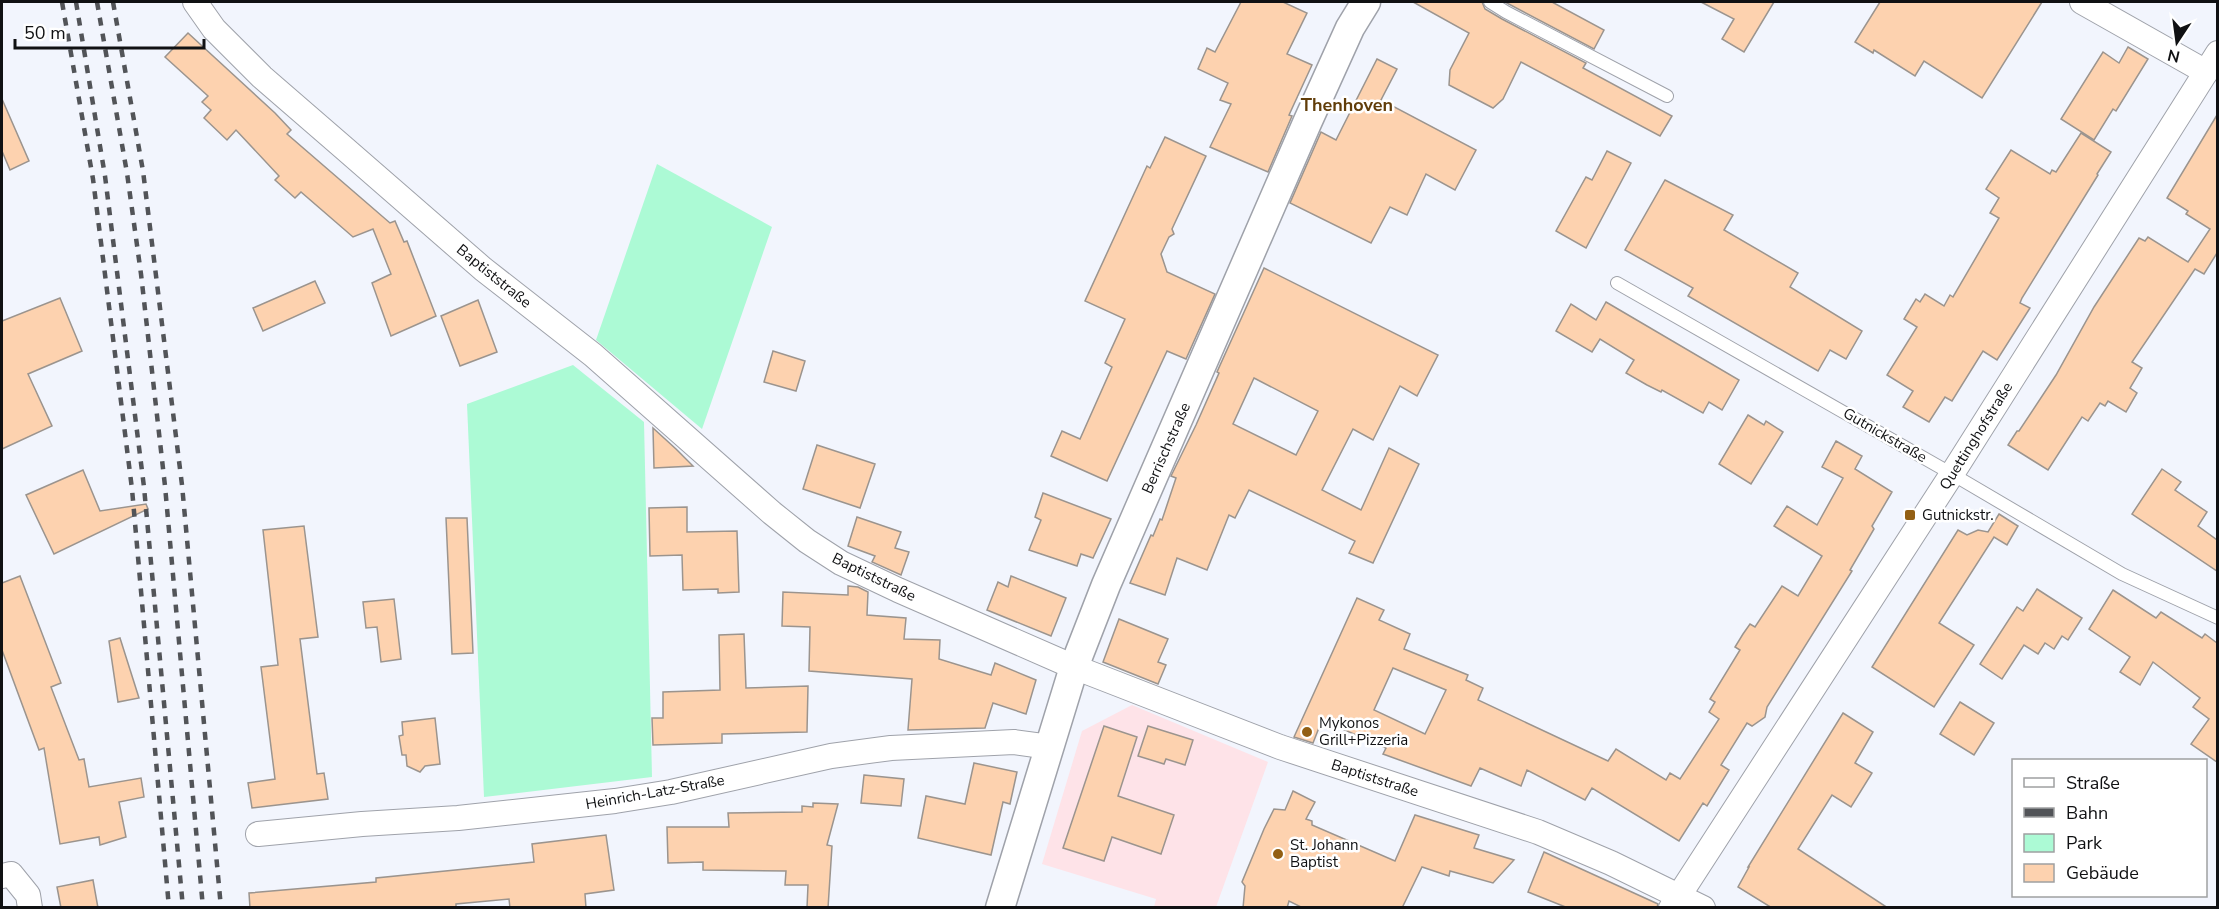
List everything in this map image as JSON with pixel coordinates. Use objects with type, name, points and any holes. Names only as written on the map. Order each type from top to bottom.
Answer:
[{"type":"street","name":"Baptiststraße","points":[[195,2],[214,29],[262,77],[483,269],[594,355],[807,541],[842,563],[1074,667],[1280,747],[1538,832],[1611,863],[1675,901],[1703,908]]},
{"type":"street","name":"Berrischstraße","points":[[1000,908],[1074,667],[1106,585],[1295,149],[1350,28],[1366,2]]},
{"type":"street","points":[[2082,2],[2212,63]]},
{"type":"street","name":"Quettinghofstraße","points":[[1675,901],[1952,474],[2212,63]]},
{"type":"street","name":"Heinrich-Latz-Straße","points":[[258,834],[458,818],[615,801],[671,792],[831,756],[891,748],[1014,742],[1050,747]]},
{"type":"street","points":[[2,876],[11,874],[28,895],[30,908]]},
{"type":"lane","points":[[1490,2],[1667,96]]},
{"type":"lane","name":"Gutnickstraße","points":[[1617,283],[2122,574],[2217,618]]},
{"type":"shaded area","points":[[1132,705],[1268,762],[1216,907],[1154,907],[1156,899],[1042,864],[1082,731]]},
{"type":"green space","points":[[657,164],[772,227],[702,429],[596,340]]},
{"type":"green space","points":[[573,365],[644,422],[652,777],[484,797],[467,404]]},
{"type":"building","points":[[1241,2],[1283,2],[1307,13],[1287,54],[1312,65],[1289,115],[1292,116],[1268,172],[1210,147],[1231,104],[1220,100],[1228,83],[1198,69],[1207,48],[1215,52]]},
{"type":"building","points":[[1413,2],[1482,2],[1485,9],[1502,19],[1586,63],[1583,68],[1672,116],[1660,136],[1521,62],[1503,99],[1493,108],[1449,85],[1450,70],[1469,33]]},
{"type":"building","points":[[1505,2],[1552,2],[1604,30],[1594,49]]},
{"type":"building","points":[[1701,2],[1774,2],[1744,52],[1722,39],[1734,19]]},
{"type":"building","points":[[1880,2],[2042,2],[1982,98],[1924,61],[1915,76],[1874,50],[1873,53],[1855,42]]},
{"type":"building","points":[[188,33],[275,113],[291,130],[287,134],[390,223],[395,221],[404,242],[407,241],[436,316],[391,336],[372,283],[391,274],[373,229],[353,237],[301,192],[295,198],[275,180],[279,176],[236,130],[227,140],[204,118],[211,110],[202,102],[208,96],[165,57]]},
{"type":"building","points":[[2128,47],[2148,59],[2116,111],[2113,109],[2094,140],[2061,119],[2103,52],[2119,63]]},
{"type":"building","points":[[1377,59],[1397,69],[1381,100],[1476,150],[1455,190],[1426,174],[1407,215],[1390,207],[1371,243],[1290,203],[1321,132],[1336,140]]},
{"type":"building","points":[[2,99],[29,161],[10,170],[2,151]]},
{"type":"building","points":[[2217,115],[2217,253],[2204,274],[2195,269],[2132,362],[2142,368],[2130,388],[2137,393],[2126,412],[2108,401],[2105,406],[2100,403],[2088,421],[2082,417],[2048,470],[2008,445],[2056,375],[2094,307],[2139,238],[2145,241],[2148,237],[2188,262],[2210,229],[2186,214],[2188,211],[2167,198]]},
{"type":"building","points":[[2081,133],[2111,152],[2022,298],[2020,303],[2030,308],[1997,360],[1983,351],[1952,401],[1945,397],[1929,422],[1903,407],[1913,391],[1887,375],[1917,327],[1904,319],[1916,299],[1920,302],[1925,294],[1944,306],[1950,295],[1953,297],[1999,218],[1990,213],[1999,198],[1986,189],[2011,150],[2050,174],[2052,170],[2056,172]]},
{"type":"building","points":[[1165,137],[1206,156],[1172,229],[1174,234],[1169,237],[1161,254],[1167,272],[1215,294],[1186,359],[1167,351],[1107,481],[1051,456],[1062,431],[1080,439],[1112,367],[1105,363],[1125,319],[1085,301],[1147,166],[1150,168]]},
{"type":"building","points":[[1607,151],[1631,163],[1586,248],[1556,231],[1586,177],[1592,180]]},
{"type":"building","points":[[1665,180],[1733,215],[1724,230],[1798,273],[1790,287],[1862,331],[1846,359],[1830,350],[1818,371],[1688,296],[1693,288],[1625,250]]},
{"type":"building","points":[[1264,268],[1438,355],[1417,396],[1400,386],[1373,440],[1353,429],[1322,490],[1361,510],[1389,448],[1419,464],[1373,563],[1349,553],[1355,541],[1249,490],[1235,518],[1229,515],[1207,570],[1177,558],[1165,595],[1130,583],[1151,535],[1153,536],[1160,519],[1162,520],[1176,478],[1171,476],[1219,373],[1217,372]],"holes":[[[1254,378],[1318,411],[1296,455],[1233,424]]]},
{"type":"building","points":[[315,281],[325,303],[263,331],[253,308]]},
{"type":"building","points":[[60,298],[82,351],[28,374],[52,426],[2,449],[2,321]]},
{"type":"building","points":[[478,300],[497,352],[460,366],[441,316]]},
{"type":"building","points":[[1606,302],[1739,380],[1722,410],[1709,402],[1703,413],[1626,373],[1634,360],[1600,339],[1592,352],[1556,331],[1571,304],[1596,320]]},
{"type":"building","points":[[773,351],[805,361],[796,391],[764,382]]},
{"type":"building","points":[[1748,415],[1764,425],[1766,421],[1783,432],[1751,484],[1719,464]]},
{"type":"building","points":[[653,428],[676,449],[693,466],[654,468]]},
{"type":"building","points":[[1836,441],[1862,456],[1855,469],[1892,492],[1872,526],[1874,529],[1850,570],[1852,571],[1767,707],[1765,717],[1752,726],[1747,723],[1721,765],[1729,770],[1707,806],[1703,803],[1679,841],[1592,788],[1585,800],[1527,770],[1521,786],[1480,768],[1471,786],[1383,754],[1386,748],[1322,720],[1313,743],[1294,737],[1357,598],[1384,610],[1379,620],[1410,634],[1404,649],[1468,675],[1466,680],[1483,688],[1478,700],[1608,761],[1616,749],[1666,780],[1670,773],[1680,779],[1719,719],[1709,712],[1715,702],[1710,699],[1740,650],[1735,647],[1743,634],[1750,624],[1755,627],[1782,586],[1798,596],[1822,556],[1774,526],[1787,506],[1817,525],[1843,478],[1822,467]],"holes":[[[1393,668],[1446,690],[1425,734],[1374,710]]]},
{"type":"building","points":[[817,445],[875,464],[860,508],[803,489]]},
{"type":"building","points":[[2162,469],[2181,482],[2175,490],[2207,512],[2198,526],[2217,540],[2217,571],[2132,514]]},
{"type":"building","points":[[83,470],[100,511],[146,504],[148,509],[54,554],[26,495]]},
{"type":"building","points":[[1043,493],[1111,519],[1093,558],[1081,554],[1077,566],[1029,550],[1041,520],[1035,517]]},
{"type":"building","points":[[687,507],[687,532],[737,531],[739,592],[718,593],[718,589],[683,590],[682,555],[650,556],[649,508]]},
{"type":"building","points":[[1999,514],[2018,526],[2007,545],[1994,537],[1939,623],[1974,645],[1934,707],[1872,667],[1958,530],[1967,535],[1978,530],[1988,532]]},
{"type":"building","points":[[857,517],[901,532],[895,548],[909,552],[901,575],[872,562],[875,556],[848,546]]},
{"type":"building","points":[[446,518],[467,518],[473,653],[452,654]]},
{"type":"building","points":[[304,526],[318,637],[300,639],[317,774],[324,773],[328,799],[252,808],[248,783],[275,779],[261,667],[278,665],[263,530]]},
{"type":"building","points":[[20,576],[61,683],[51,687],[79,760],[84,759],[89,787],[141,778],[144,797],[119,802],[126,837],[100,845],[99,837],[60,844],[44,748],[39,750],[2,650],[2,583]]},
{"type":"building","points":[[1011,576],[1066,598],[1051,636],[987,610],[998,582],[1008,587]]},
{"type":"building","points":[[848,586],[858,587],[868,592],[867,615],[906,618],[904,639],[940,640],[939,659],[991,675],[995,663],[1036,680],[1026,714],[993,703],[985,728],[908,730],[912,679],[809,671],[810,627],[782,626],[783,592],[848,595]]},
{"type":"building","points":[[2037,589],[2082,618],[2068,640],[2062,636],[2054,649],[2045,643],[2038,654],[2024,645],[2002,679],[1980,664],[2017,607],[2023,611]]},
{"type":"building","points":[[2113,590],[2156,618],[2161,612],[2202,638],[2205,634],[2217,643],[2217,762],[2191,744],[2209,719],[2193,707],[2200,698],[2153,662],[2140,685],[2120,672],[2130,657],[2089,629]]},
{"type":"building","points":[[394,599],[401,659],[381,662],[377,627],[366,628],[363,602]]},
{"type":"building","points":[[1119,619],[1168,639],[1158,662],[1166,665],[1158,684],[1103,662]]},
{"type":"building","points":[[744,634],[746,688],[808,686],[807,732],[722,734],[722,743],[653,745],[652,718],[663,718],[663,692],[720,690],[719,635]]},
{"type":"building","points":[[120,638],[139,698],[118,702],[109,641]]},
{"type":"building","points":[[1960,702],[1994,723],[1974,755],[1940,734]]},
{"type":"building","points":[[1843,713],[1873,732],[1855,763],[1872,773],[1851,807],[1832,795],[1798,849],[1888,908],[1772,908],[1738,887]]},
{"type":"building","points":[[435,718],[440,764],[425,766],[420,772],[407,766],[406,755],[402,755],[399,736],[403,735],[402,722]]},
{"type":"building","points":[[1104,726],[1137,737],[1118,796],[1174,815],[1161,854],[1112,837],[1104,861],[1063,848]]},
{"type":"building","points":[[1148,726],[1193,740],[1185,765],[1166,759],[1164,764],[1138,756]]},
{"type":"building","points":[[974,763],[1017,772],[1010,804],[1003,802],[991,855],[918,838],[926,796],[965,804]]},
{"type":"building","points":[[864,775],[904,779],[901,806],[861,803]]},
{"type":"building","points":[[1293,791],[1315,802],[1306,819],[1312,821],[1312,825],[1395,861],[1415,815],[1479,835],[1474,848],[1514,860],[1493,883],[1450,871],[1449,876],[1422,867],[1402,908],[1303,908],[1289,901],[1287,908],[1243,908],[1245,886],[1242,882],[1264,829],[1274,809],[1285,810]]},
{"type":"building","points":[[813,803],[838,804],[827,845],[832,846],[828,908],[807,908],[808,885],[785,885],[786,871],[703,870],[703,862],[668,863],[667,827],[729,827],[728,813],[802,812],[802,806],[813,807]]},
{"type":"building","points":[[606,835],[614,890],[585,894],[586,908],[510,908],[509,899],[456,904],[456,908],[250,908],[249,893],[376,882],[376,878],[534,862],[532,844]]},
{"type":"building","points":[[1544,852],[1658,904],[1657,908],[1568,908],[1528,892]]},
{"type":"building","points":[[93,880],[98,908],[61,908],[57,887]]},
{"type":"railway","points":[[62,2],[93,179],[132,489],[169,908]]},
{"type":"railway","points":[[76,2],[105,176],[144,487],[183,908]]},
{"type":"railway","points":[[97,2],[127,173],[141,274],[165,486],[203,908]]},
{"type":"railway","points":[[113,2],[143,171],[182,485],[221,908]]},
{"type":"place","name":"Gutnickstr.","points":[[1910,515]]},
{"type":"place","name":"Mykonos Grill+Pizzeria","points":[[1307,732]]},
{"type":"place","name":"St. Johann Baptist","points":[[1278,854]]},
{"type":"district","name":"Thenhoven","points":[[1347,105]]}]
